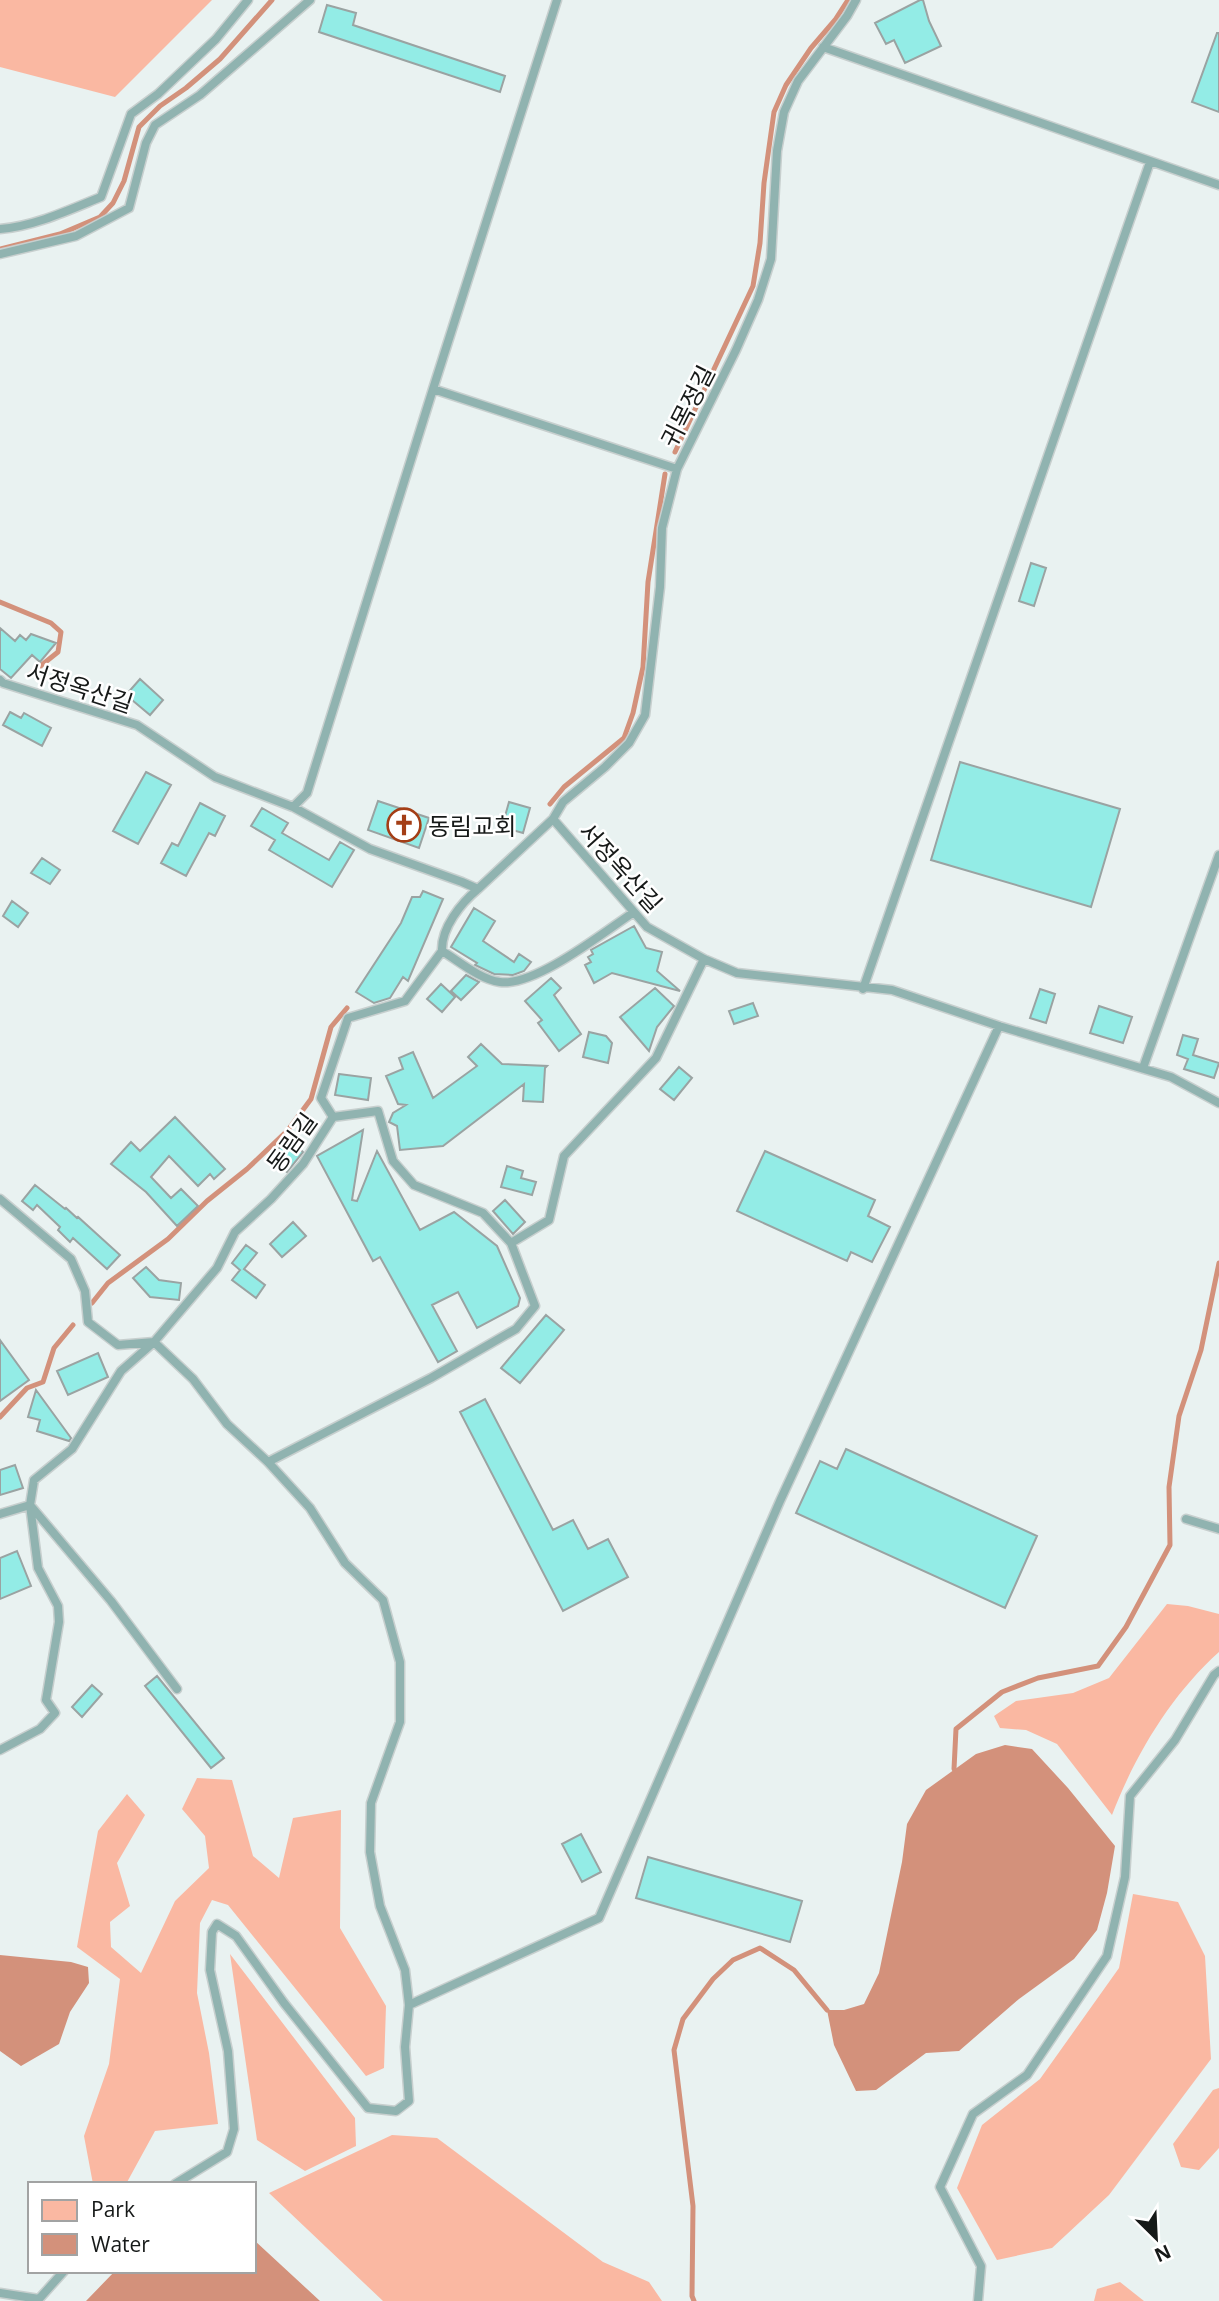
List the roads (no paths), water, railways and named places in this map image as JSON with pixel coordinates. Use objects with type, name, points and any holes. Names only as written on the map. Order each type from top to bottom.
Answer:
[{"type":"lane","points":[[0,229],[14,228],[53,216],[102,197],[131,114],[158,94],[216,39],[248,0]]},
{"type":"lane","points":[[0,254],[76,236],[129,208],[146,143],[155,125],[200,95],[310,0]]},
{"type":"lane","points":[[293,807],[307,793],[432,389],[557,0]]},
{"type":"lane","name":"귀목정길","points":[[553,819],[563,802],[629,743],[645,715],[660,587],[662,528],[677,469],[736,350],[758,300],[771,259],[777,151],[784,112],[798,81],[856,0]]},
{"type":"lane","points":[[823,47],[1219,186]]},
{"type":"lane","points":[[863,989],[1150,162]]},
{"type":"lane","points":[[432,389],[677,469]]},
{"type":"lane","name":"서정옥산길","points":[[1,683],[136,725],[215,777],[293,807],[370,849],[478,889],[553,819],[647,927],[704,959],[737,973],[863,989],[892,990],[999,1026],[1171,1077],[1219,1103]]},
{"type":"lane","points":[[1143,1068],[1219,855]]},
{"type":"lane","points":[[333,1117],[321,1098],[348,1017],[405,1001],[442,951],[441,942],[462,902],[478,889]]},
{"type":"lane","points":[[442,951],[482,976],[500,982],[529,979],[634,912]]},
{"type":"lane","points":[[268,1462],[431,1378],[516,1329],[535,1306],[510,1243],[549,1220],[564,1156],[656,1058],[704,959]]},
{"type":"lane","points":[[408,2005],[599,1918],[780,1501],[999,1026]]},
{"type":"lane","name":"동림길","points":[[30,1505],[34,1480],[72,1449],[121,1371],[154,1342],[216,1268],[235,1232],[271,1199],[303,1164],[333,1117],[378,1111],[393,1161],[414,1185],[482,1213],[510,1243]]},
{"type":"lane","points":[[0,1199],[71,1259],[85,1291],[88,1322],[118,1345],[154,1342],[194,1379],[227,1424],[268,1462],[310,1508],[345,1563],[383,1600],[400,1662],[400,1722],[370,1803],[370,1853],[380,1906],[405,1970],[408,2005],[405,2047],[409,2101],[396,2111],[368,2108],[284,2003],[236,1936],[217,1924],[212,1932],[210,1970],[228,2051],[234,2129],[227,2152],[177,2182]]},
{"type":"lane","points":[[0,1514],[30,1505]]},
{"type":"lane","points":[[30,1505],[111,1601],[177,1689]]},
{"type":"lane","points":[[0,1750],[40,1729],[55,1713],[46,1700],[59,1622],[58,1606],[38,1568],[30,1505]]},
{"type":"lane","points":[[1186,1519],[1219,1530]]},
{"type":"lane","points":[[978,2301],[981,2266],[940,2187],[973,2114],[1027,2075],[1107,1956],[1125,1877],[1130,1796],[1175,1740],[1219,1671]]},
{"type":"lane","points":[[0,2293],[40,2299],[62,2273]]},
{"type":"water","points":[[1005,1745],[1032,1749],[1115,1846],[1097,1930],[1074,1959],[1019,1999],[959,2051],[926,2053],[876,2090],[856,2091],[834,2045],[827,2010],[844,2010],[864,2004],[879,1973],[902,1862],[907,1824],[926,1790],[976,1754]]},
{"type":"water","points":[[0,1955],[71,1962],[88,1967],[89,1983],[70,2012],[59,2044],[21,2066],[0,2051]]},
{"type":"water","points":[[256,2242],[320,2301],[86,2301],[113,2273],[256,2273]]},
{"type":"waterway","points":[[0,249],[60,234],[100,217],[113,203],[124,181],[139,127],[160,106],[220,59],[272,0]]},
{"type":"waterway","points":[[675,452],[753,286],[774,112],[786,85],[848,0]]},
{"type":"waterway","points":[[550,804],[564,787],[624,738],[633,713],[643,667],[648,582],[665,474]]},
{"type":"waterway","points":[[0,602],[51,623],[61,632],[58,652],[28,676]]},
{"type":"waterway","points":[[92,1303],[108,1283],[168,1239],[288,1130],[311,1099],[331,1027],[347,1008]]},
{"type":"waterway","points":[[954,1769],[956,1729],[1002,1692],[1038,1678],[1098,1666],[1126,1627],[1170,1545],[1169,1487],[1179,1416],[1201,1350],[1219,1263]]},
{"type":"waterway","points":[[0,1417],[27,1388],[43,1382],[54,1348],[73,1325]]},
{"type":"waterway","points":[[694,2301],[693,2206],[674,2050],[683,2019],[713,1979],[733,1960],[760,1948],[794,1970],[827,2010]]},
{"type":"place","name":"동림교회","points":[[404,825]]}]
